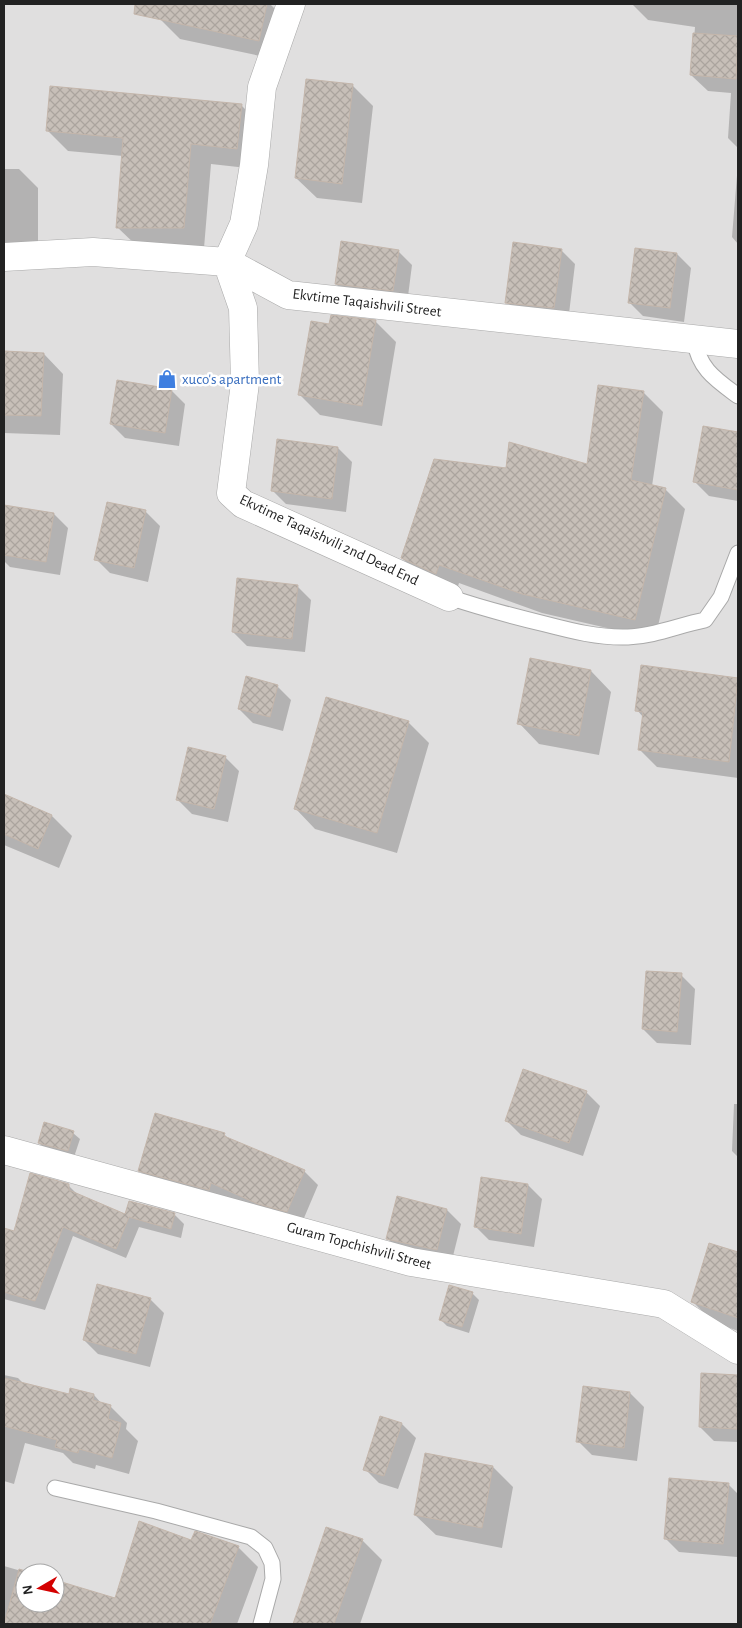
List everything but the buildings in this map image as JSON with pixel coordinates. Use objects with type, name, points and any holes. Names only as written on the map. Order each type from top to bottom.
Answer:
[{"type":"street","points":[[227,262],[244,224],[254,164],[262,87],[291,4]]},
{"type":"street","name":"Ekvtime Taqaishvili Street","points":[[4,257],[93,252],[227,262],[288,295],[738,344]]},
{"type":"street","name":"Ekvtime Taqaishvili 2nd Dead End","points":[[227,262],[243,308],[245,383],[230,493],[243,504],[450,597]]},
{"type":"street","name":"Guram Topchishvili Street","points":[[4,1150],[411,1262],[664,1304],[738,1350]]},
{"type":"lane","points":[[694,339],[696,356],[713,378],[738,396]]},
{"type":"lane","points":[[450,597],[484,609],[591,635],[627,637],[657,634],[683,624],[705,620],[721,597],[738,553]]},
{"type":"lane","points":[[55,1488],[156,1510],[251,1537],[264,1548],[272,1563],[273,1579],[260,1624]]},
{"type":"shaded area","points":[[4,4],[738,4],[738,1624],[4,1624]]},
{"type":"place","name":"xuco's apartment","points":[[167,379]]}]
